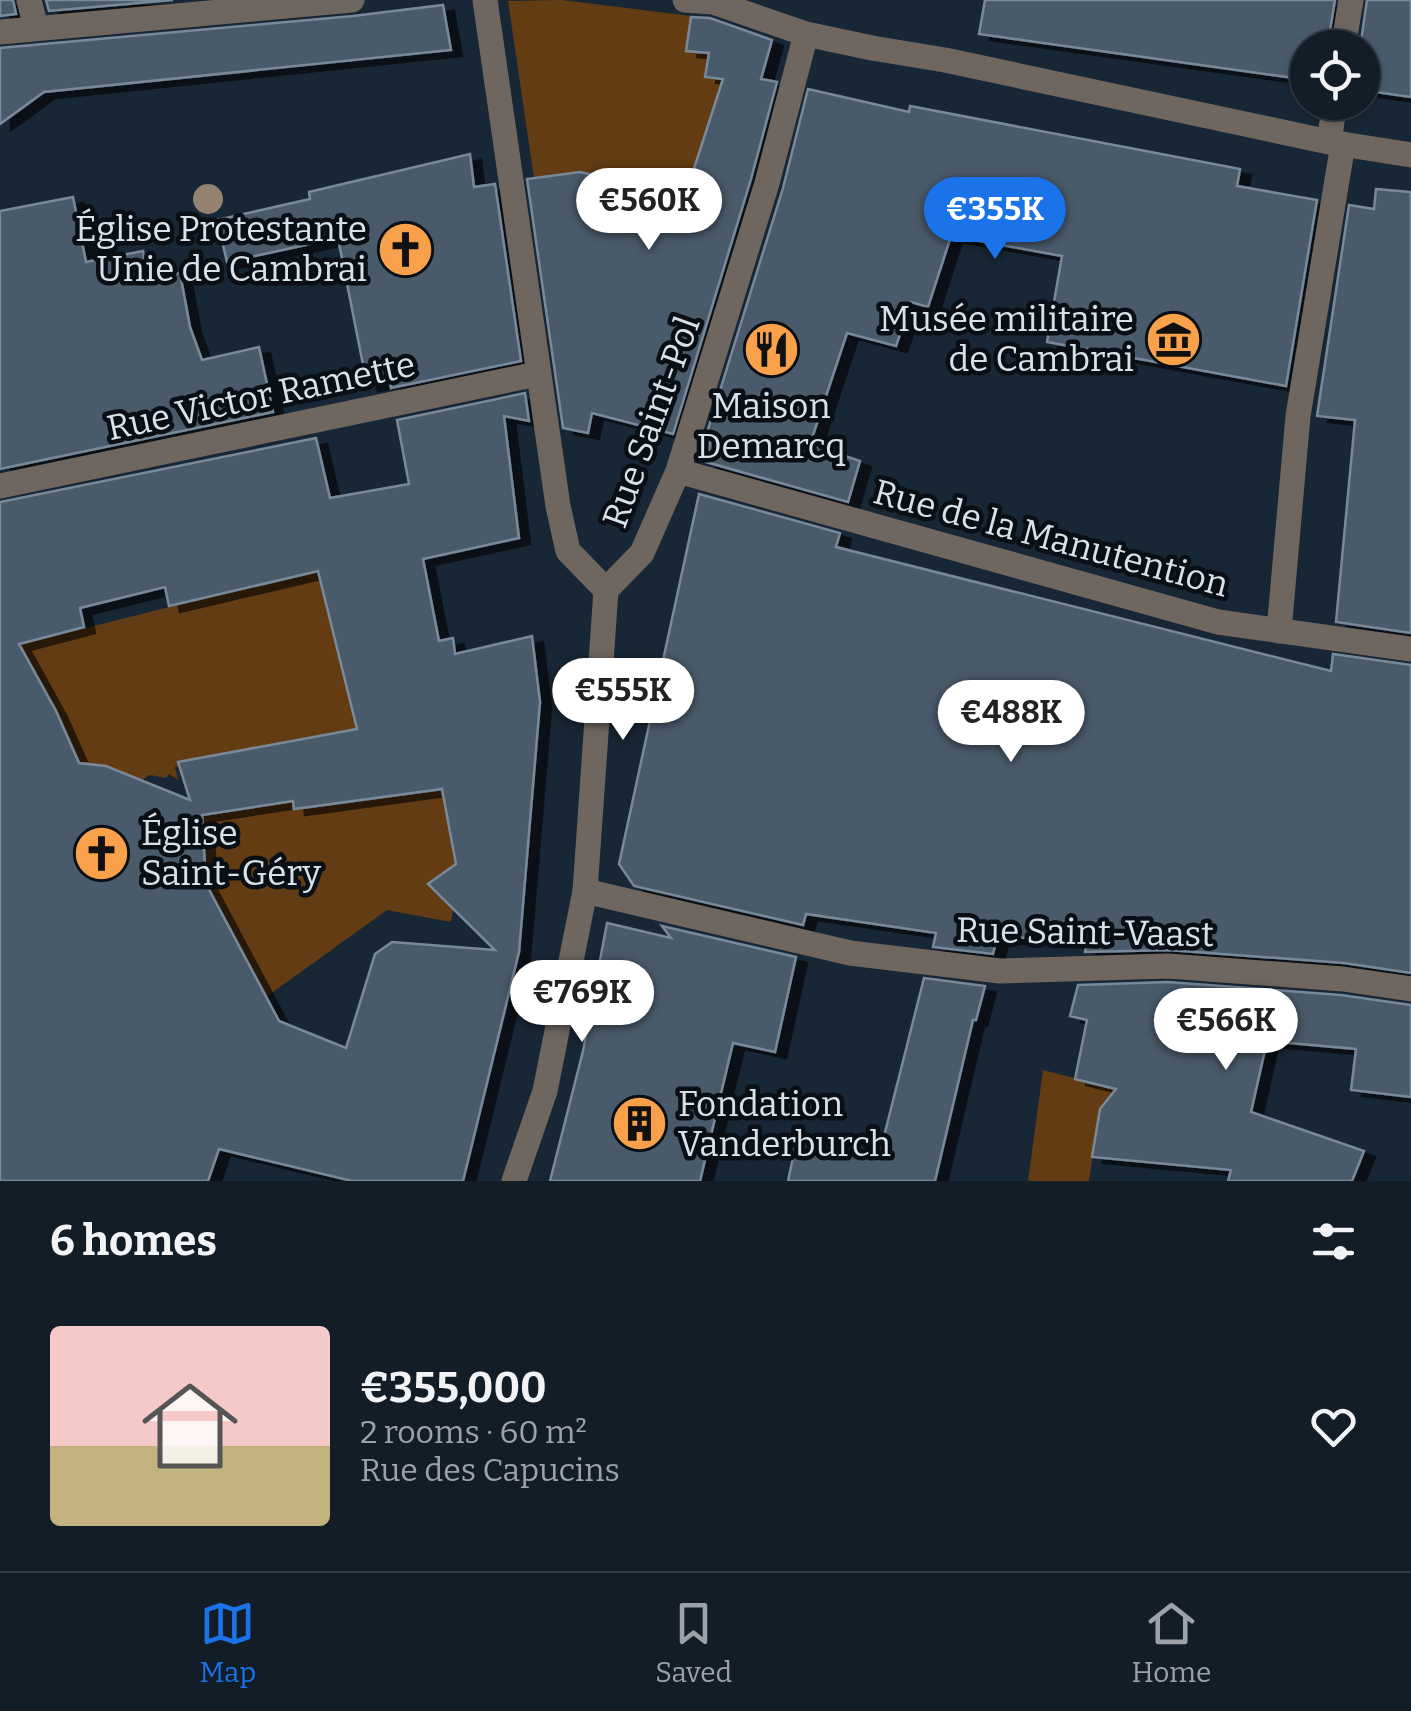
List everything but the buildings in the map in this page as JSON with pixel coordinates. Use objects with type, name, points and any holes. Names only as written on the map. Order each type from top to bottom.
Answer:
[{"type":"street","points":[[29,0],[36,28]]},
{"type":"street","points":[[0,32],[352,0]]},
{"type":"street","points":[[485,0],[537,374],[568,551],[606,590],[584,891],[546,1091],[514,1181]]},
{"type":"street","points":[[685,0],[713,2],[806,34],[1411,155]]},
{"type":"street","points":[[1347,30],[1351,0]]},
{"type":"street","name":"Rue Saint-Pol","points":[[606,590],[642,553],[678,471],[766,183],[806,34]]},
{"type":"street","points":[[1280,630],[1298,416],[1336,143],[1335,120]]},
{"type":"street","name":"Rue Victor Ramette","points":[[0,486],[537,374]]},
{"type":"street","name":"Rue de la Manutention","points":[[678,471],[1218,622],[1411,649]]},
{"type":"street","name":"Rue Saint-Vaast","points":[[584,891],[850,953],[1000,970],[1168,966],[1343,978],[1411,988]]},
{"type":"shaded area","points":[[562,0],[691,16],[686,50],[709,53],[706,76],[723,79],[690,181],[659,174],[655,189],[580,172],[534,178],[508,1]]},
{"type":"shaded area","points":[[317,570],[357,730],[289,776],[294,809],[445,788],[463,851],[451,922],[387,910],[266,997],[206,885],[203,821],[199,816],[222,811],[203,758],[178,762],[178,780],[169,774],[166,778],[150,775],[134,785],[82,768],[18,645]]},
{"type":"shaded area","points":[[1043,1070],[1116,1089],[1100,1109],[1089,1181],[1028,1181]]},
{"type":"place","name":"Église Protestante Unie de Cambrai","points":[[406,249]]},
{"type":"place","name":"Musée militaire de Cambrai","points":[[1173,339]]},
{"type":"place","name":"Maison Demarcq","points":[[771,350]]},
{"type":"place","name":"Église Saint-Géry","points":[[102,853]]},
{"type":"place","name":"Fondation Vanderburch","points":[[639,1124]]}]
